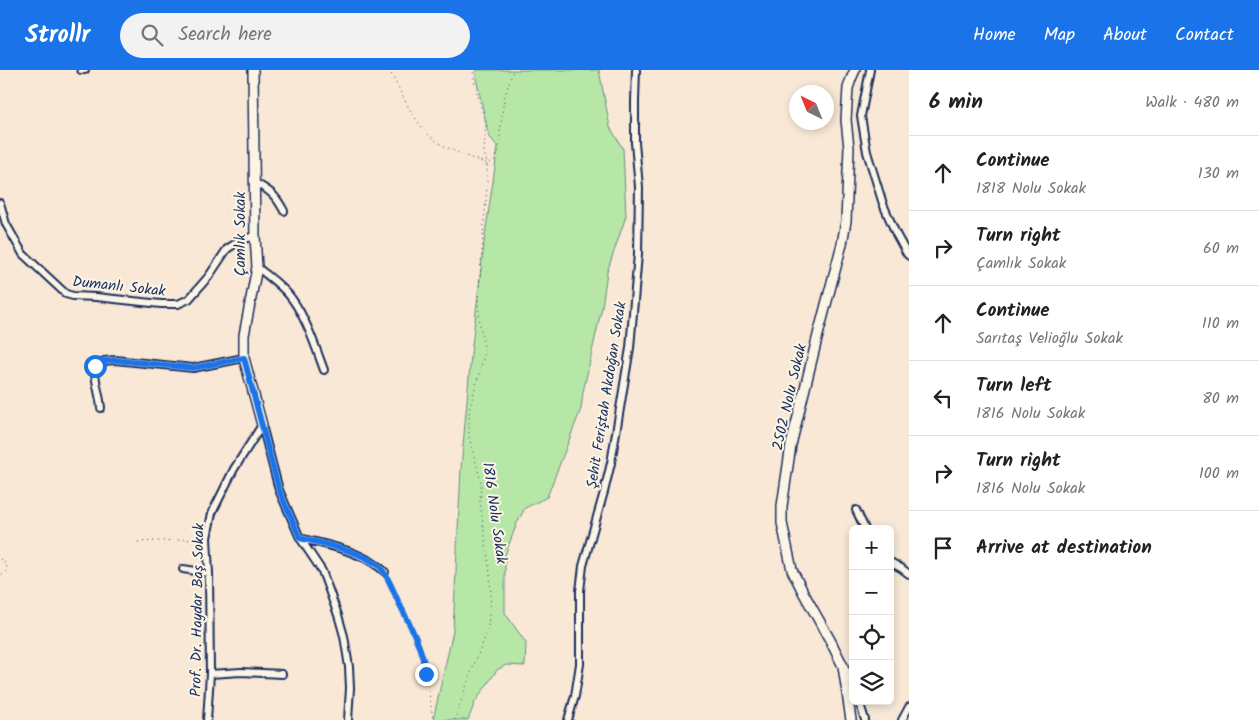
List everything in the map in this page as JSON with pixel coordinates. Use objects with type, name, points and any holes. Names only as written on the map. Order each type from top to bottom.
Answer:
[{"type":"street","name":"Çamlık Sokak","points":[[253,70],[257,267],[244,335],[244,358],[262,425]]},
{"type":"street","name":"Şehit Feriştah Akdoğan Sokak","points":[[568,720],[576,696],[580,664],[580,591],[583,566],[611,462],[630,348],[638,254],[639,187],[634,101],[636,70]]},
{"type":"street","name":"2502 Nolu Sokak","points":[[851,720],[843,666],[792,570],[782,523],[782,506],[791,445],[846,222],[849,148],[846,120],[848,88],[855,70]]},
{"type":"street","points":[[870,70],[861,116],[867,152],[883,204],[896,234],[909,256]]},
{"type":"street","points":[[254,182],[268,190],[284,211]]},
{"type":"street","name":"Dumanlı Sokak","points":[[0,203],[6,224],[24,254],[66,294],[73,296],[178,304],[189,299],[209,276],[227,249],[241,240],[255,236]]},
{"type":"street","points":[[257,267],[292,299],[312,337],[324,370]]},
{"type":"street","points":[[102,408],[94,377],[95,366],[104,361],[115,360],[193,368],[244,358]]},
{"type":"street","points":[[262,425],[279,490],[300,538],[322,571],[338,615],[349,666],[348,720]]},
{"type":"street","name":"Prof. Dr. Haydar Baş Sokak","points":[[207,720],[210,674],[208,538],[212,513],[234,468],[262,425]]},
{"type":"street","points":[[856,510],[863,525]]},
{"type":"street","points":[[300,538],[347,550],[378,565],[385,572]]},
{"type":"street","points":[[894,564],[909,574]]},
{"type":"street","points":[[183,569],[210,573]]},
{"type":"street","points":[[843,666],[849,674]]},
{"type":"street","points":[[210,674],[241,672],[282,674]]},
{"type":"street","points":[[860,705],[865,720]]},
{"type":"street","points":[[902,720],[909,707]]},
{"type":"path","points":[[389,70],[415,118],[428,134],[455,151],[488,164],[495,160],[499,150],[504,99],[513,70]]},
{"type":"path","name":"1816 Nolu Sokak","points":[[455,720],[485,638],[491,596],[490,574],[480,502],[481,482],[469,437],[469,410],[486,352],[480,324],[478,302],[488,164],[484,151],[486,124],[475,86],[473,70]]},
{"type":"path","points":[[138,542],[208,538]]},
{"type":"path","points":[[0,559],[6,564],[7,569],[5,574],[0,576]]},
{"type":"path","points":[[385,572],[422,653],[433,720]]},
{"type":"green space","points":[[476,70],[599,70],[610,127],[623,149],[626,216],[607,272],[602,307],[581,409],[547,497],[525,508],[505,555],[505,613],[526,643],[525,666],[506,665],[497,670],[475,702],[468,720],[433,720],[453,631],[461,469],[471,354],[485,235],[498,147],[489,136],[476,78]]},
{"type":"route","points":[[95,366],[104,361],[115,360],[193,368],[244,358],[279,490],[300,538],[347,550],[378,565],[385,572],[414,632],[422,653],[426,674]]}]
